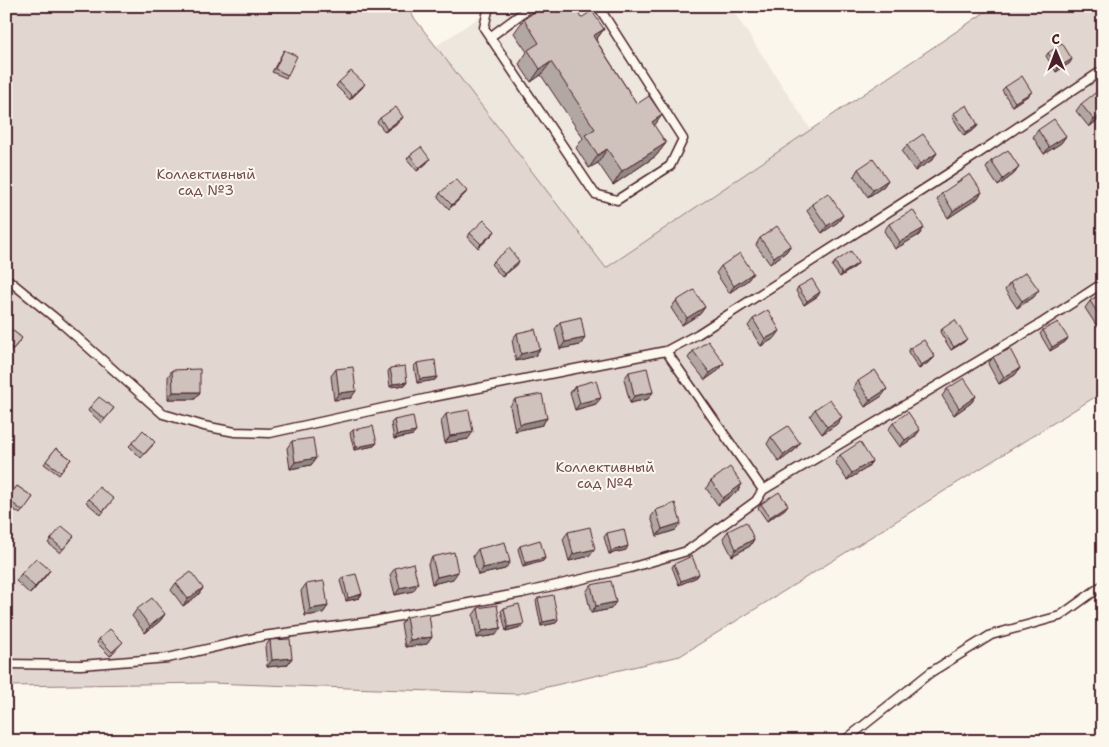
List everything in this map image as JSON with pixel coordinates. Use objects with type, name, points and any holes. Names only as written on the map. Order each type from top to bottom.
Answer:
[{"type":"lane","points":[[489,6],[484,28],[595,194],[617,200],[670,166],[684,139],[598,6]]},
{"type":"lane","points":[[490,36],[532,6]]},
{"type":"lane","points":[[6,278],[60,322],[163,414],[204,426],[235,432],[270,433],[666,351],[698,334],[1103,70]]},
{"type":"lane","points":[[6,664],[81,664],[168,658],[263,636],[396,616],[522,593],[630,568],[687,551],[756,501],[763,490],[1040,324],[1103,283]]},
{"type":"lane","points":[[666,351],[763,490]]},
{"type":"lane","points":[[844,741],[932,672],[992,635],[1060,616],[1103,585]]},
{"type":"shaded area","points":[[496,6],[730,6],[811,130],[606,268],[436,46]]},
{"type":"green space","name":"Коллективный сад №4","points":[[6,6],[405,6],[606,268],[994,6],[1103,6],[1103,392],[680,656],[517,694],[210,683],[6,686]]},
{"type":"building","points":[[544,6],[574,6],[581,18],[592,11],[604,29],[593,36],[637,104],[649,96],[662,115],[652,122],[666,143],[622,171],[607,149],[598,155],[585,135],[595,129],[551,62],[540,69],[528,50],[539,43],[524,19]]},
{"type":"building","points":[[1062,43],[1072,59],[1058,68],[1048,53]]},
{"type":"building","points":[[284,50],[297,56],[288,75],[275,69]]},
{"type":"building","points":[[351,71],[365,84],[352,96],[339,82]]},
{"type":"building","points":[[1022,76],[1032,92],[1015,102],[1005,87]]},
{"type":"building","points":[[1099,90],[1103,96],[1103,113],[1094,120],[1081,104]]},
{"type":"building","points":[[967,105],[978,125],[966,132],[954,113]]},
{"type":"building","points":[[396,107],[403,117],[387,129],[380,118]]},
{"type":"building","points":[[1054,119],[1066,136],[1049,147],[1038,130]]},
{"type":"building","points":[[923,134],[937,153],[920,164],[907,145]]},
{"type":"building","points":[[421,147],[430,159],[419,168],[410,155]]},
{"type":"building","points":[[1008,150],[1019,167],[1003,179],[991,161]]},
{"type":"building","points":[[873,159],[888,180],[873,190],[858,169]]},
{"type":"building","points":[[970,174],[982,192],[953,211],[942,193]]},
{"type":"building","points":[[456,179],[467,191],[452,205],[440,193]]},
{"type":"building","points":[[828,193],[843,215],[827,226],[812,204]]},
{"type":"building","points":[[913,210],[924,228],[900,242],[889,224]]},
{"type":"building","points":[[484,220],[495,231],[481,244],[470,233]]},
{"type":"building","points":[[777,226],[791,245],[774,257],[760,238]]},
{"type":"building","points":[[509,248],[519,261],[504,274],[494,261]]},
{"type":"building","points":[[851,251],[858,263],[842,274],[835,262]]},
{"type":"building","points":[[740,253],[753,273],[734,286],[721,266]]},
{"type":"building","points":[[1026,272],[1039,290],[1022,301],[1010,283]]},
{"type":"building","points":[[812,279],[820,292],[807,301],[798,287]]},
{"type":"building","points":[[694,290],[705,307],[687,318],[676,301]]},
{"type":"building","points":[[1103,292],[1103,321],[1090,301]]},
{"type":"building","points":[[768,310],[780,331],[765,339],[753,319]]},
{"type":"building","points":[[581,317],[585,338],[565,342],[560,322]]},
{"type":"building","points":[[955,320],[967,339],[954,347],[942,329]]},
{"type":"building","points":[[1058,322],[1068,338],[1052,347],[1043,330]]},
{"type":"building","points":[[6,325],[22,338],[13,349],[6,344]]},
{"type":"building","points":[[535,329],[540,349],[521,354],[517,333]]},
{"type":"building","points":[[924,340],[935,357],[921,365],[910,348]]},
{"type":"building","points":[[708,341],[724,363],[710,373],[693,351]]},
{"type":"building","points":[[1010,349],[1020,368],[1004,377],[993,357]]},
{"type":"building","points":[[435,360],[437,377],[420,379],[417,363]]},
{"type":"building","points":[[405,366],[407,382],[393,384],[390,368]]},
{"type":"building","points":[[353,367],[356,391],[339,393],[336,369]]},
{"type":"building","points":[[647,368],[653,392],[634,396],[629,372]]},
{"type":"building","points":[[200,369],[200,392],[173,392],[172,370]]},
{"type":"building","points":[[875,370],[887,389],[870,400],[858,381]]},
{"type":"building","points":[[964,378],[976,396],[959,408],[947,389]]},
{"type":"building","points":[[596,380],[601,398],[580,403],[575,386]]},
{"type":"building","points":[[542,394],[547,418],[520,424],[515,399]]},
{"type":"building","points":[[99,397],[114,408],[105,419],[90,407]]},
{"type":"building","points":[[830,399],[842,417],[827,427],[815,409]]},
{"type":"building","points":[[469,410],[473,432],[450,436],[446,414]]},
{"type":"building","points":[[908,412],[920,430],[905,440],[893,423]]},
{"type":"building","points":[[413,416],[416,432],[397,435],[394,420]]},
{"type":"building","points":[[373,426],[377,443],[356,447],[353,430]]},
{"type":"building","points":[[788,426],[800,443],[784,455],[771,437]]},
{"type":"building","points":[[143,430],[155,442],[144,454],[132,443]]},
{"type":"building","points":[[313,438],[316,458],[295,462],[292,441]]},
{"type":"building","points":[[860,442],[872,461],[852,473],[840,455]]},
{"type":"building","points":[[56,448],[71,459],[61,472],[46,461]]},
{"type":"building","points":[[730,467],[742,484],[723,498],[711,481]]},
{"type":"building","points":[[17,486],[33,497],[23,511],[7,499]]},
{"type":"building","points":[[99,487],[114,499],[103,511],[89,499]]},
{"type":"building","points":[[779,492],[788,505],[770,517],[761,504]]},
{"type":"building","points":[[675,503],[681,523],[662,529],[656,510]]},
{"type":"building","points":[[746,522],[754,539],[736,549],[728,531]]},
{"type":"building","points":[[62,526],[74,536],[63,549],[51,539]]},
{"type":"building","points":[[590,527],[595,549],[573,554],[568,532]]},
{"type":"building","points":[[624,529],[628,546],[611,551],[607,533]]},
{"type":"building","points":[[540,540],[545,558],[525,563],[520,546]]},
{"type":"building","points":[[505,542],[510,562],[483,568],[478,549]]},
{"type":"building","points":[[454,552],[458,572],[437,577],[432,557]]},
{"type":"building","points":[[692,556],[699,574],[681,581],[674,564]]},
{"type":"building","points":[[36,558],[50,570],[35,587],[21,574]]},
{"type":"building","points":[[413,563],[418,584],[400,588],[395,568]]},
{"type":"building","points":[[191,572],[203,588],[188,599],[176,583]]},
{"type":"building","points":[[356,574],[362,594],[348,598],[343,577]]},
{"type":"building","points":[[324,581],[328,606],[310,609],[306,584]]},
{"type":"building","points":[[611,581],[616,602],[596,606],[591,585]]},
{"type":"building","points":[[553,595],[558,619],[543,622],[538,598]]},
{"type":"building","points":[[152,598],[165,614],[150,626],[137,609]]},
{"type":"building","points":[[519,604],[524,624],[508,627],[504,608]]},
{"type":"building","points":[[497,605],[501,628],[482,631],[478,608]]},
{"type":"building","points":[[429,613],[432,637],[410,640],[406,617]]},
{"type":"building","points":[[110,629],[123,642],[112,652],[99,639]]},
{"type":"building","points":[[290,639],[292,658],[272,660],[270,640]]},
{"type":"park label","name":"Коллективный сад №3","points":[[206,182]]}]
